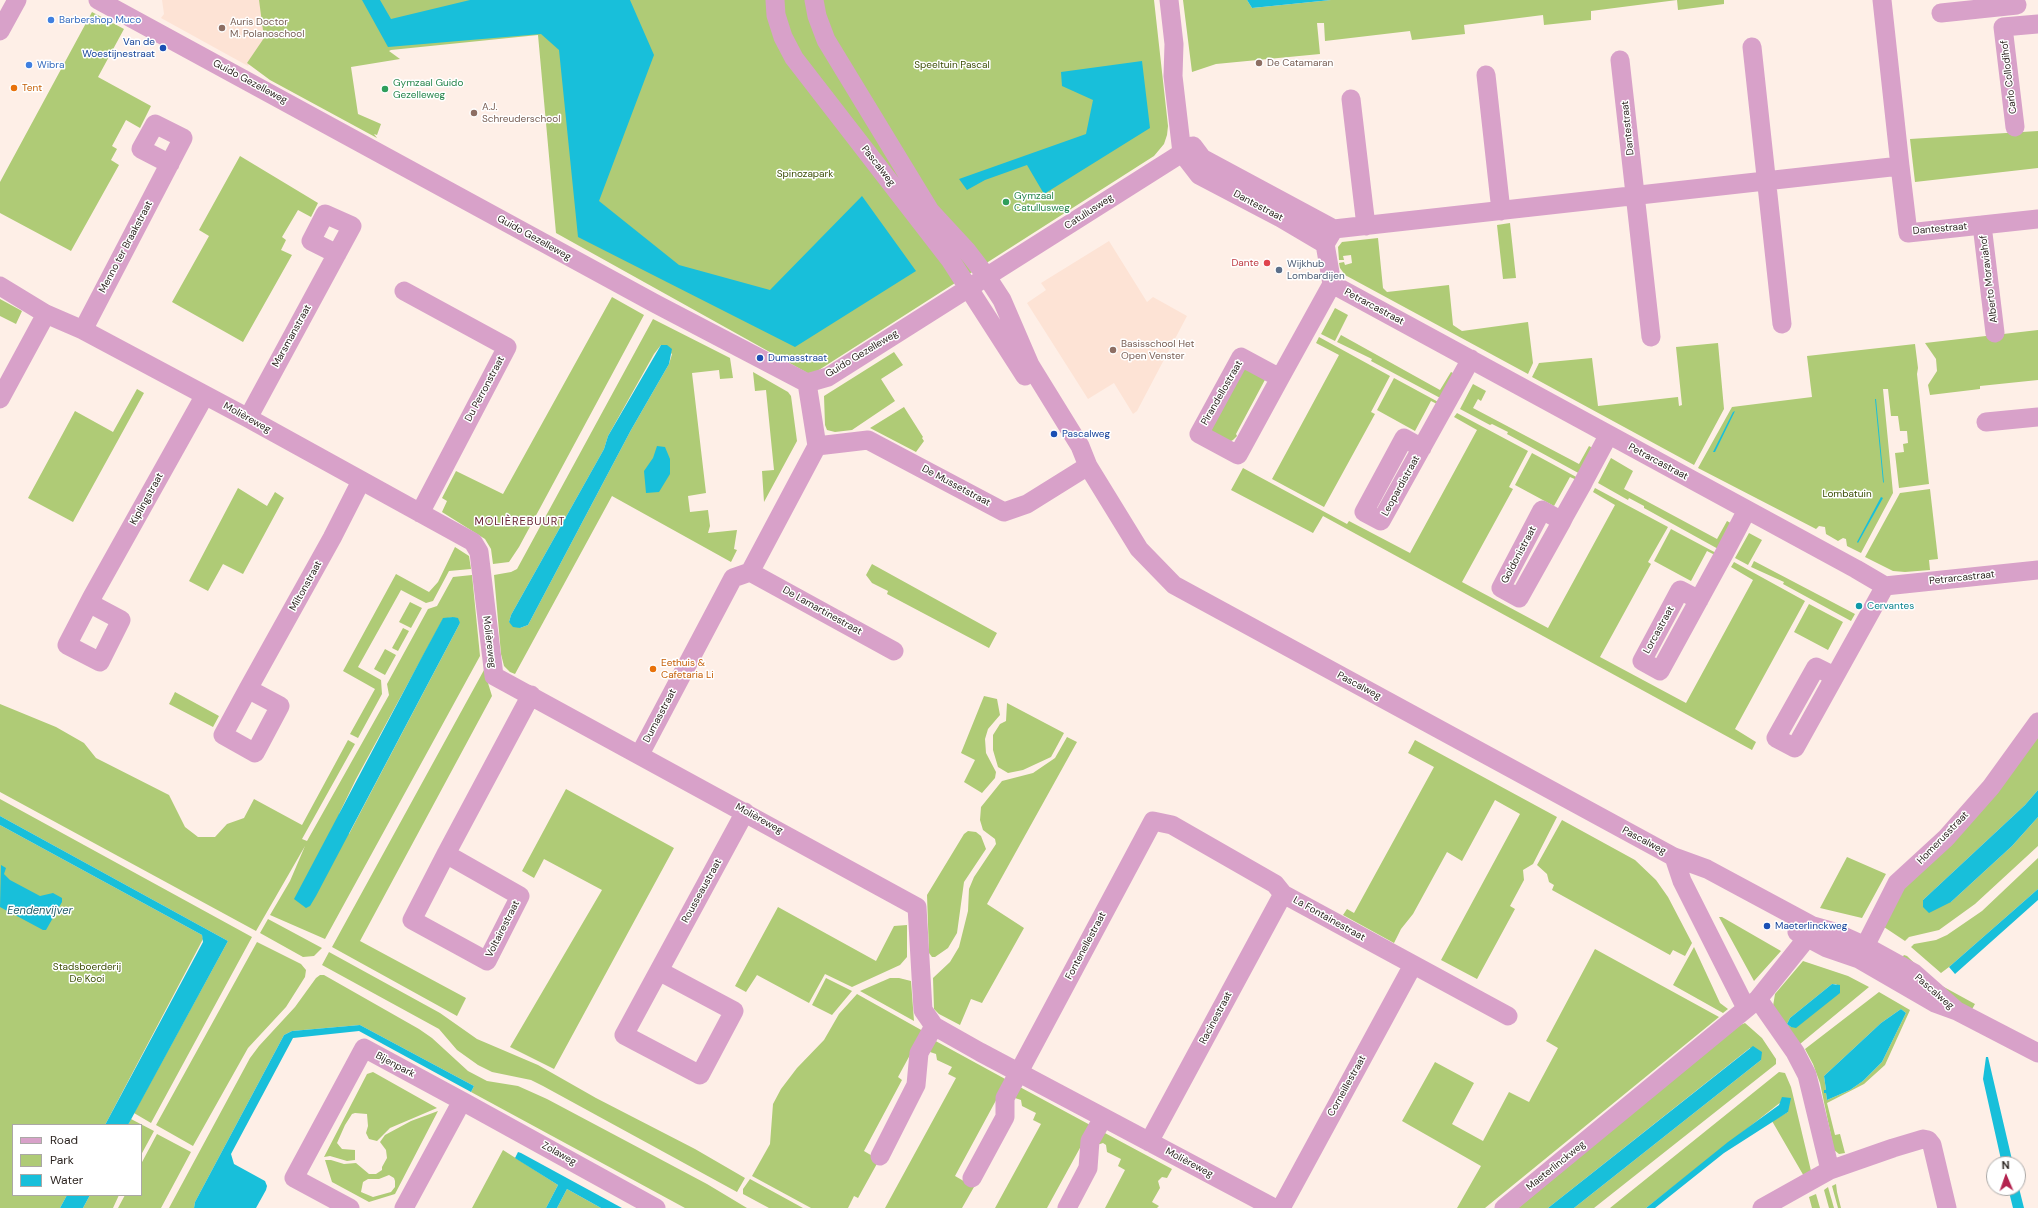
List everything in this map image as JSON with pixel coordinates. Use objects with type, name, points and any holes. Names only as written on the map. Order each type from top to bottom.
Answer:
[{"type":"street","points":[[0,31],[17,0]]},
{"type":"street","name":"Guido Gezelleweg","points":[[98,0],[642,296],[807,383],[828,377],[968,288]]},
{"type":"street","name":"Pascalweg","points":[[774,0],[776,15],[783,37],[794,58],[951,261],[1073,451],[1088,466]]},
{"type":"street","name":"Pascalweg","points":[[814,0],[816,16],[826,40],[930,211],[992,274],[1030,365],[1080,446],[1088,466],[1139,549],[1174,585],[1674,857],[1703,880],[1810,932],[1827,948],[1862,952],[1935,1003],[1957,1011],[2038,1053]]},
{"type":"street","points":[[1169,0],[1174,44],[1185,69],[1188,149]]},
{"type":"street","name":"Dantestraat","points":[[1882,0],[1908,233],[2038,219]]},
{"type":"street","name":"Carlo Collodihof","points":[[1941,13],[2009,6],[2003,27],[2015,127]]},
{"type":"street","name":"Carlo Collodihof","points":[[2003,27],[2038,24]]},
{"type":"street","points":[[1752,47],[1782,324]]},
{"type":"street","name":"Dantestraat","points":[[1620,60],[1651,337]]},
{"type":"street","points":[[1486,75],[1501,211]]},
{"type":"street","points":[[1352,100],[1366,226]]},
{"type":"street","name":"Catullusweg","points":[[992,274],[1188,149]]},
{"type":"street","name":"Dantestraat","points":[[1188,149],[1330,236]]},
{"type":"street","name":"Menno ter Braakstraat","points":[[83,330],[170,164]]},
{"type":"street","points":[[1330,236],[1366,226],[1900,166]]},
{"type":"street","name":"Alberto Moraviahof","points":[[1982,225],[1995,333]]},
{"type":"street","name":"Petrarcastraat","points":[[1330,236],[1332,284],[1885,586],[2038,570]]},
{"type":"street","name":"Marsmanstraat","points":[[248,418],[337,254]]},
{"type":"street","points":[[968,288],[992,274]]},
{"type":"street","name":"Pirandellostraat","points":[[1280,378],[1241,357],[1199,434],[1238,455],[1332,284]]},
{"type":"street","name":"Molièreweg","points":[[0,286],[46,314],[83,330],[205,395],[473,542],[479,552],[494,676],[640,754],[917,907],[922,1010],[934,1026],[1103,1118],[1274,1208]]},
{"type":"street","name":"Du Perronstraat","points":[[404,291],[507,347],[420,513]]},
{"type":"street","points":[[0,398],[46,314]]},
{"type":"street","name":"Leopardistraat","points":[[1422,448],[1471,359]]},
{"type":"street","points":[[750,572],[817,446],[807,383]]},
{"type":"street","name":"Kiplingstraat","points":[[89,603],[205,395]]},
{"type":"street","points":[[1986,422],[2038,417]]},
{"type":"street","points":[[1562,521],[1608,436]]},
{"type":"street","name":"De Mussetstraat","points":[[817,446],[868,440],[1004,512],[1027,504],[1088,466]]},
{"type":"street","name":"Miltonstraat","points":[[248,689],[328,545],[361,481]]},
{"type":"street","points":[[1699,600],[1747,510]]},
{"type":"street","name":"De Lamartinestraat","points":[[750,572],[894,651]]},
{"type":"street","name":"Dumasstraat","points":[[640,754],[733,578],[750,572]]},
{"type":"street","points":[[1834,676],[1885,586]]},
{"type":"street","name":"Voltairestraat","points":[[446,854],[520,896],[487,961],[412,920],[446,854],[531,695]]},
{"type":"street","name":"Homerusstraat","points":[[1862,952],[1897,883],[1946,838],[1991,786],[2038,722]]},
{"type":"street","name":"Rousseaustraat","points":[[659,971],[734,1011],[700,1075],[624,1035],[659,971],[746,812]]},
{"type":"street","name":"La Fontainestraat","points":[[1154,821],[1172,825],[1275,884],[1283,894],[1508,1016]]},
{"type":"street","name":"Fontenellestraat","points":[[1019,1071],[1154,821]]},
{"type":"street","name":"Pascalweg","points":[[1674,857],[1682,881],[1752,1004],[1795,1052],[1807,1076],[1830,1170]]},
{"type":"street","name":"Racinestraat","points":[[1149,1142],[1283,894]]},
{"type":"street","name":"Maeterlinckweg","points":[[1504,1208],[1752,1004],[1810,932]]},
{"type":"street","name":"Corneillestraat","points":[[1282,1208],[1413,965]]},
{"type":"street","points":[[880,1156],[916,1085],[919,1053],[934,1026]]},
{"type":"street","name":"Bijenpark","points":[[350,1208],[294,1178],[364,1048],[462,1101]]},
{"type":"street","points":[[972,1178],[1004,1117],[1005,1098],[1019,1071]]},
{"type":"street","points":[[404,1208],[462,1101]]},
{"type":"street","name":"Zolaweg","points":[[462,1101],[656,1208]]},
{"type":"street","points":[[1067,1208],[1088,1168],[1090,1141],[1103,1118]]},
{"type":"street","points":[[1762,1208],[1830,1170],[1923,1139],[1928,1140],[1932,1145],[1947,1208]]},
{"type":"shaded area","name":"Auris Doctor M. Polanoschool","points":[[162,0],[261,0],[266,38],[248,66],[161,18],[164,14]]},
{"type":"shaded area","name":"Basisschool Het Open Venster","points":[[1109,241],[1147,302],[1153,297],[1187,316],[1137,411],[1133,414],[1114,383],[1088,399],[1027,303],[1046,290],[1041,283]]},
{"type":"green space","name":"Spinozapark","points":[[259,0],[1154,0],[1168,126],[1167,135],[1164,144],[1154,156],[811,375],[556,233],[538,35],[391,50],[389,51],[400,59],[351,67],[358,114],[381,124],[377,135],[374,134],[377,138],[270,80],[247,63],[264,38]]},
{"type":"green space","points":[[1183,0],[1247,0],[1252,8],[1331,0],[1677,0],[1591,11],[1591,20],[1544,25],[1543,15],[1464,25],[1465,34],[1412,40],[1410,31],[1325,41],[1324,23],[1317,23],[1320,54],[1216,64],[1192,72]]},
{"type":"green space","points":[[1677,0],[1724,0],[1724,4],[1678,10]]},
{"type":"green space","points":[[92,12],[124,29],[98,77],[151,106],[140,128],[126,120],[112,146],[117,149],[111,160],[119,165],[71,251],[0,213],[0,182]]},
{"type":"green space","points":[[2038,131],[2038,168],[1915,182],[1910,139]]},
{"type":"green space","points":[[240,156],[318,203],[311,217],[298,210],[282,237],[286,240],[281,250],[292,255],[243,342],[172,302],[209,236],[199,230]]},
{"type":"green space","points":[[1510,223],[1516,278],[1503,279],[1497,225]]},
{"type":"green space","points":[[1378,238],[1383,288],[1387,292],[1449,285],[1453,325],[1462,331],[1528,322],[1533,363],[1528,374],[1345,275],[1340,268],[1339,263],[1344,262],[1345,265],[1352,263],[1351,255],[1343,256],[1344,260],[1339,260],[1338,247],[1342,242]]},
{"type":"green space","points":[[612,297],[644,315],[519,547],[509,562],[493,564],[491,549],[485,539],[442,512],[447,501],[442,498],[456,471],[503,494]]},
{"type":"green space","points":[[0,299],[22,311],[16,324],[0,316]]},
{"type":"green space","points":[[1335,308],[1348,315],[1335,341],[1321,334]]},
{"type":"green space","points":[[653,319],[730,358],[733,378],[720,379],[719,370],[692,373],[706,493],[688,496],[690,512],[708,510],[710,526],[708,533],[737,530],[734,549],[737,550],[731,562],[612,496],[515,674],[510,672],[504,666],[501,654],[494,575],[511,572],[517,569]],"holes":[[[661,345],[672,354],[669,364],[631,430],[528,625],[520,628],[509,622],[511,615],[604,449],[608,436],[654,354]]]},
{"type":"green space","points":[[2038,330],[2038,380],[1980,386],[1980,389],[1930,395],[1928,385],[1937,371],[1936,359],[1925,343]]},
{"type":"green space","points":[[1341,335],[1440,390],[1451,372],[1457,375],[1444,400],[1371,361],[1372,359],[1337,342]]},
{"type":"green space","points":[[1319,337],[1390,376],[1371,412],[1375,414],[1324,507],[1272,479],[1339,355],[1316,343]]},
{"type":"green space","points":[[1718,343],[1724,409],[1694,465],[1532,377],[1539,363],[1592,358],[1598,406],[1678,397],[1679,406],[1682,405],[1676,347]]},
{"type":"green space","name":"Lombatuin","points":[[1915,344],[1929,484],[1899,488],[1895,453],[1904,452],[1903,444],[1908,443],[1907,431],[1900,431],[1898,416],[1891,416],[1888,389],[1883,389],[1893,493],[1861,553],[1847,546],[1846,539],[1843,538],[1838,541],[1826,534],[1825,527],[1819,526],[1816,529],[1698,468],[1732,407],[1812,397],[1807,356]]},
{"type":"green space","points":[[894,352],[903,365],[881,379],[895,401],[852,430],[835,432],[827,430],[825,425],[824,396]]},
{"type":"green space","points":[[1242,367],[1267,376],[1236,434],[1237,436],[1229,442],[1213,435],[1210,422]]},
{"type":"green space","points":[[753,372],[788,392],[791,396],[797,441],[764,502],[762,471],[774,470],[766,390],[755,391]]},
{"type":"green space","points":[[1394,378],[1442,404],[1441,406],[1431,401],[1415,431],[1377,410]]},
{"type":"green space","points":[[1473,384],[1486,391],[1481,401],[1478,399],[1473,408],[1579,464],[1589,446],[1596,450],[1582,475],[1507,434],[1508,432],[1492,424],[1490,425],[1460,409]]},
{"type":"green space","points":[[137,389],[144,393],[73,522],[28,498],[75,411],[113,432]]},
{"type":"green space","points":[[904,407],[923,437],[922,438],[924,441],[916,452],[870,428]]},
{"type":"green space","points":[[1457,413],[1528,451],[1509,487],[1513,489],[1462,582],[1548,628],[1615,505],[1593,492],[1595,488],[1668,527],[1648,562],[1651,564],[1600,657],[1686,703],[1753,580],[1731,567],[1734,562],[1805,601],[1735,729],[1756,742],[1752,750],[1323,516],[1313,533],[1231,490],[1243,468],[1347,524],[1349,521],[1410,553],[1477,430],[1454,417]]},
{"type":"green space","points":[[1532,453],[1580,479],[1579,481],[1570,477],[1554,506],[1515,485]]},
{"type":"green space","points":[[1611,458],[1633,471],[1624,489],[1717,539],[1727,521],[1734,525],[1720,550],[1644,508],[1644,506],[1629,498],[1628,500],[1598,483]]},
{"type":"green space","points":[[238,488],[267,506],[275,492],[284,498],[243,574],[223,564],[208,591],[189,581]]},
{"type":"green space","points":[[1930,489],[1938,559],[1929,560],[1930,570],[1905,572],[1893,571],[1865,557],[1900,493]]},
{"type":"green space","points":[[1671,529],[1718,554],[1717,556],[1707,551],[1691,581],[1654,561]]},
{"type":"green space","points":[[1749,533],[1762,540],[1748,565],[1735,558]]},
{"type":"green space","points":[[455,547],[469,556],[471,569],[449,571],[433,601],[426,603],[401,590],[358,667],[381,680],[382,694],[358,738],[350,734],[375,689],[343,671],[396,574],[429,592],[438,582]]},
{"type":"green space","points":[[1754,561],[1855,614],[1851,621],[1783,584],[1784,582],[1751,567]]},
{"type":"green space","points":[[872,564],[997,633],[989,648],[887,594],[888,591],[872,583],[866,575]]},
{"type":"green space","points":[[472,575],[480,656],[325,939],[270,915],[290,881],[305,846],[256,931],[0,792],[0,704],[56,727],[84,743],[96,758],[169,795],[185,827],[198,837],[215,837],[227,824],[244,818],[254,799],[302,825],[348,740],[355,744],[302,839],[307,841],[389,695],[387,684],[428,609],[437,606],[453,577]],"holes":[[[453,617],[460,623],[349,834],[339,814],[356,779],[443,619]]]},
{"type":"green space","points":[[410,602],[422,608],[411,628],[399,622]]},
{"type":"green space","points":[[1809,604],[1843,622],[1828,650],[1794,632]]},
{"type":"green space","points":[[403,628],[409,631],[398,651],[392,648]]},
{"type":"green space","points":[[385,649],[396,655],[385,675],[374,669]]},
{"type":"green space","points":[[484,670],[492,696],[360,941],[466,998],[457,1016],[332,947]]},
{"type":"green space","points":[[175,692],[219,716],[213,727],[169,704]]},
{"type":"green space","points":[[984,696],[997,699],[1000,715],[988,729],[985,739],[986,753],[996,772],[995,778],[982,793],[964,782],[975,760],[961,753]]},
{"type":"green space","points":[[1007,703],[1064,733],[1051,757],[1023,770],[1008,773],[998,767],[993,750],[993,735],[1000,724],[1006,721]]},
{"type":"green space","points":[[2038,733],[2038,790],[2025,805],[1923,900],[1951,902],[2012,846],[2038,817],[2038,846],[1975,904],[1939,930],[1909,937],[1905,941],[1881,925],[1899,891]]},
{"type":"green space","points":[[1067,737],[1077,742],[987,904],[1024,928],[982,1003],[971,999],[960,1025],[939,1014],[934,1009],[933,978],[950,962],[959,947],[968,911],[969,889],[974,877],[996,844],[995,839],[983,830],[980,820],[981,807],[1002,781],[1033,773],[1055,758]]},
{"type":"green space","points":[[1415,740],[1557,817],[1533,864],[1523,870],[1524,880],[1510,906],[1515,909],[1477,979],[1441,960],[1520,814],[1495,800],[1462,861],[1447,852],[1413,914],[1401,929],[1394,943],[1343,915],[1347,909],[1354,913],[1434,767],[1408,753]]},
{"type":"green space","points":[[566,789],[674,848],[554,1069],[510,1047],[602,890],[544,859],[534,878],[522,871]]},
{"type":"green space","points":[[0,799],[252,937],[151,1123],[134,1113],[228,941],[0,816]]},
{"type":"green space","points":[[1562,820],[1635,860],[1656,880],[1668,897],[1692,943],[1685,956],[1673,950],[1670,955],[1552,890],[1554,885],[1549,882],[1547,874],[1537,865]]},
{"type":"green space","name":"Stadsboerderij De Kooi","points":[[0,825],[202,935],[203,939],[106,1124],[12,1124],[12,1196],[66,1196],[60,1208],[0,1208]]},
{"type":"green space","points":[[968,831],[976,832],[981,836],[986,849],[964,882],[957,933],[948,948],[935,957],[932,957],[929,953],[927,895],[964,834]]},
{"type":"green space","points":[[1847,857],[1886,874],[1862,918],[1820,908]]},
{"type":"green space","points":[[2038,858],[2038,889],[1941,973],[1911,947],[1914,944],[1936,940],[1947,935],[1982,911]]},
{"type":"green space","points":[[778,907],[876,961],[894,926],[907,925],[907,957],[900,965],[852,987],[825,974],[809,1003],[757,975],[746,992],[735,986]]},
{"type":"green space","points":[[1719,917],[1722,917],[1781,951],[1754,981]]},
{"type":"green space","points":[[268,919],[322,948],[314,956],[303,957],[260,933]]},
{"type":"green space","points":[[257,942],[301,964],[306,970],[305,977],[286,1007],[248,1048],[193,1146],[156,1125]]},
{"type":"green space","points":[[1694,947],[1720,1003],[1728,1009],[1723,1013],[1673,985]]},
{"type":"green space","points":[[1595,949],[1719,1017],[1485,1208],[1457,1208],[1481,1166],[1402,1121],[1435,1062],[1474,1083],[1452,1124],[1483,1141],[1509,1092],[1529,1102],[1558,1048],[1546,1041]]},
{"type":"green space","points":[[329,952],[440,1013],[477,1039],[538,1065],[596,1098],[695,1149],[745,1178],[737,1192],[531,1080],[492,1072],[478,1065],[457,1050],[439,1029],[322,965]]},
{"type":"green space","points":[[1904,955],[1907,956],[1933,981],[1975,1004],[1971,1011],[1949,997],[1900,960]]},
{"type":"green space","points":[[1803,961],[1848,976],[1869,987],[1800,1044],[1773,1006],[1775,994]],"holes":[[[1832,984],[1837,984],[1791,1027],[1787,1024],[1790,1018]]]},
{"type":"green space","points":[[320,975],[324,975],[419,1029],[432,1038],[468,1071],[487,1081],[518,1086],[547,1099],[707,1184],[747,1208],[685,1208],[471,1092],[474,1086],[360,1025],[292,1031],[284,1035],[195,1202],[194,1208],[169,1208],[250,1058],[295,1007],[316,978]]},
{"type":"green space","points":[[826,978],[852,991],[832,1015],[812,1005]]},
{"type":"green space","points":[[890,978],[899,978],[911,981],[914,1021],[860,991]]},
{"type":"green space","points":[[1879,992],[1910,1010],[1885,1065],[1864,1084],[1827,1103],[1835,1135],[1840,1134],[1845,1153],[1839,1154],[1834,1150],[1820,1083],[1813,1064],[1805,1049]],"holes":[[[1901,1009],[1906,1013],[1882,1062],[1863,1081],[1850,1090],[1827,1100],[1826,1093],[1824,1091],[1826,1090],[1824,1076],[1881,1023]]]},
{"type":"green space","points":[[857,994],[923,1031],[898,1077],[902,1080],[864,1151],[879,1160],[858,1198],[854,1196],[848,1208],[811,1208],[752,1176],[770,1144],[773,1104],[781,1089],[797,1068],[824,1040],[839,1014]]},
{"type":"green space","points":[[1745,1023],[1762,1038],[1776,1059],[1776,1064],[1594,1208],[1574,1208],[1761,1060],[1750,1048],[1548,1208],[1518,1208],[1738,1026]]},
{"type":"green space","points":[[932,1039],[1007,1080],[955,1176],[974,1187],[962,1208],[885,1208],[956,1078],[948,1074],[952,1067],[937,1060],[936,1054],[930,1052]]},
{"type":"green space","points":[[373,1072],[437,1108],[390,1128],[377,1141],[369,1139],[366,1133],[368,1126],[367,1114],[352,1114],[337,1143],[342,1149],[355,1150],[355,1160],[347,1161],[330,1156],[324,1157],[367,1074]]},
{"type":"green space","points":[[1779,1072],[1785,1073],[1791,1087],[1812,1175],[1805,1178],[1772,1121],[1788,1112],[1781,1102],[1646,1208],[1610,1208]]},
{"type":"green space","points":[[1018,1086],[1092,1126],[1047,1208],[995,1208],[1041,1124],[1033,1120],[1036,1113],[1022,1106],[1021,1100],[1015,1098]]},
{"type":"green space","points":[[438,1111],[395,1194],[369,1202],[332,1182],[325,1160],[331,1160],[344,1164],[356,1163],[369,1174],[376,1174],[382,1170],[387,1158],[386,1150],[380,1142],[385,1135],[411,1121]],"holes":[[[389,1175],[394,1178],[395,1187],[391,1192],[373,1197],[361,1192],[363,1182],[368,1179],[379,1179]]]},
{"type":"green space","points":[[131,1119],[141,1124],[128,1124]]},
{"type":"green space","points":[[142,1125],[154,1131],[142,1153]]},
{"type":"green space","points":[[1103,1132],[1172,1169],[1167,1178],[1162,1177],[1158,1181],[1160,1188],[1152,1202],[1159,1206],[1157,1208],[1105,1208],[1125,1170],[1118,1166],[1121,1159],[1107,1152],[1106,1145],[1103,1143],[1097,1145]]},
{"type":"green space","points":[[157,1134],[191,1152],[161,1208],[118,1208],[124,1196],[142,1196],[142,1162]]},
{"type":"green space","points":[[503,1150],[558,1185],[546,1208],[472,1208]]},
{"type":"green space","points":[[750,1179],[803,1208],[769,1208],[743,1194],[743,1189]]},
{"type":"green space","points":[[1836,1184],[1841,1208],[1838,1208],[1832,1186]]},
{"type":"green space","points":[[1828,1187],[1834,1208],[1829,1208],[1824,1190]]},
{"type":"green space","points":[[567,1189],[601,1208],[557,1208]]},
{"type":"green space","points":[[1816,1194],[1820,1208],[1812,1208],[1809,1197]]},
{"type":"green space","points":[[89,1196],[119,1196],[113,1208],[83,1208]]},
{"type":"water","points":[[362,0],[380,0],[391,19],[470,0],[630,0],[654,55],[599,201],[679,265],[770,290],[862,196],[916,271],[795,347],[578,237],[559,50],[541,34],[388,47]]},
{"type":"water","points":[[1247,0],[1331,0],[1252,8]]},
{"type":"water","points":[[1142,61],[1150,128],[1044,194],[1027,165],[985,180],[967,190],[959,179],[1086,134],[1093,100],[1062,86],[1061,72]]},
{"type":"water","points":[[661,345],[667,345],[672,349],[669,364],[631,430],[528,625],[520,628],[513,627],[509,622],[511,615],[604,449],[608,436]]},
{"type":"water","points":[[1876,399],[1884,483],[1883,482]]},
{"type":"water","points":[[1735,411],[1715,452],[1713,452],[1733,412]]},
{"type":"water","points":[[657,446],[665,447],[670,459],[670,474],[659,492],[646,493],[644,471],[653,458]]},
{"type":"water","points":[[1881,497],[1883,498],[1858,543],[1857,542]]},
{"type":"water","points":[[443,618],[458,618],[460,623],[316,896],[310,906],[306,908],[294,899]]},
{"type":"water","points":[[2038,790],[2038,817],[2012,846],[1951,902],[1929,913],[1923,907],[1923,900],[2025,805]]},
{"type":"water","points":[[0,816],[228,941],[129,1124],[106,1124],[203,942],[202,935],[0,825]]},
{"type":"water","name":"Eendenvijver","points":[[1,865],[6,868],[4,874],[10,880],[40,896],[53,893],[62,898],[62,902],[46,930],[43,930],[0,907]]},
{"type":"water","points":[[2038,889],[2038,900],[1955,974],[1949,967]]},
{"type":"water","points":[[1832,984],[1840,985],[1840,993],[1796,1028],[1787,1024],[1790,1018]]},
{"type":"water","points":[[1901,1009],[1906,1013],[1882,1062],[1863,1081],[1850,1090],[1827,1100],[1826,1093],[1824,1093],[1824,1090],[1826,1090],[1824,1076],[1881,1023]]},
{"type":"water","points":[[360,1025],[474,1086],[471,1092],[359,1031],[293,1038],[231,1154],[234,1164],[265,1181],[267,1186],[266,1190],[256,1208],[194,1208],[195,1202],[284,1035],[292,1031]]},
{"type":"water","points":[[1753,1046],[1762,1052],[1761,1060],[1574,1208],[1548,1208]]},
{"type":"water","points":[[1986,1057],[1988,1057],[2011,1156],[2000,1156],[1983,1079]]},
{"type":"water","points":[[1782,1097],[1791,1098],[1788,1112],[1724,1153],[1655,1208],[1646,1208],[1728,1142],[1779,1105]]},
{"type":"water","points":[[518,1152],[622,1208],[601,1208],[567,1189],[557,1208],[546,1208],[558,1185],[515,1158]]},
{"type":"water","points":[[66,1196],[89,1196],[83,1208],[60,1208]]},
{"type":"water","points":[[2010,1196],[2021,1196],[2024,1208],[2013,1208]]},
{"type":"place","name":"Barbershop Muco","points":[[51,20]]},
{"type":"place","name":"Auris Doctor M. Polanoschool","points":[[222,28]]},
{"type":"place","name":"Van de Woestijnestraat","points":[[163,48]]},
{"type":"place","name":"De Catamaran","points":[[1259,63]]},
{"type":"place","name":"Wibra","points":[[29,65]]},
{"type":"place","name":"Tent","points":[[14,88]]},
{"type":"place","name":"Gymzaal Guido Gezelleweg","points":[[385,89]]},
{"type":"place","name":"A.J. Schreuderschool","points":[[474,113]]},
{"type":"place","name":"Gymzaal Catullusweg","points":[[1006,202]]},
{"type":"place","name":"Dante","points":[[1267,263]]},
{"type":"place","name":"Wijkhub Lombardijen","points":[[1279,270]]},
{"type":"place","name":"Basisschool Het Open Venster","points":[[1113,350]]},
{"type":"place","name":"Dumasstraat","points":[[760,358]]},
{"type":"place","name":"Pascalweg","points":[[1054,434]]},
{"type":"place","name":"Cervantes","points":[[1859,606]]},
{"type":"place","name":"Eethuis & Cafetaria Li","points":[[653,669]]},
{"type":"place","name":"Maeterlinckweg","points":[[1767,926]]},
{"type":"district","name":"MOLIÈREBUURT","points":[[520,522]]},
{"type":"park label","name":"Speeltuin Pascal","points":[[952,65]]}]
